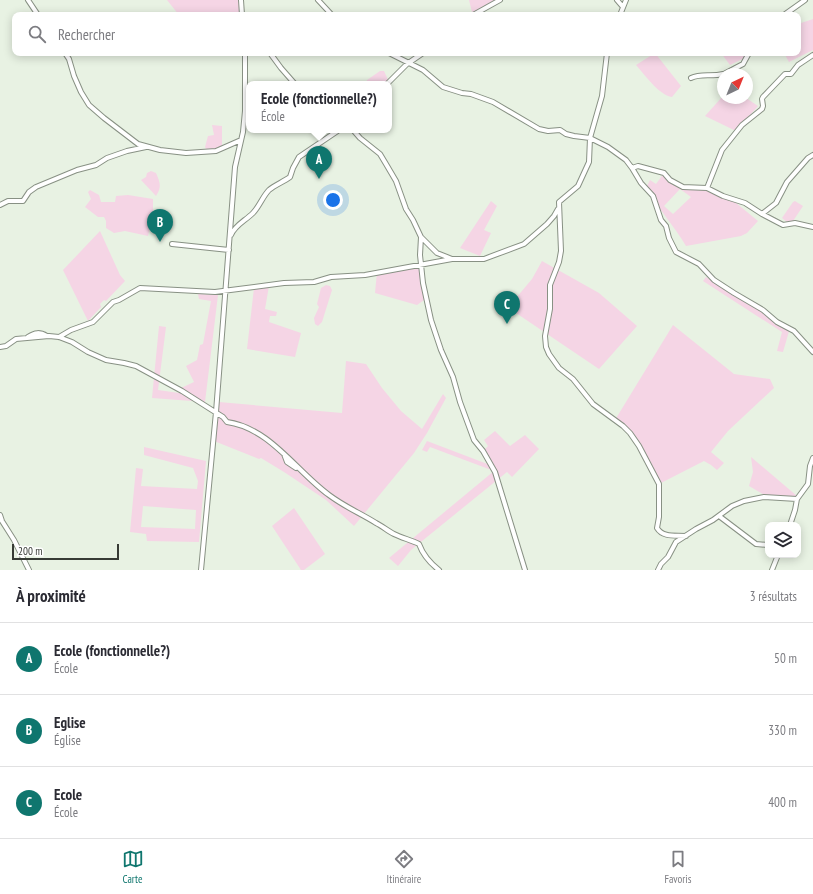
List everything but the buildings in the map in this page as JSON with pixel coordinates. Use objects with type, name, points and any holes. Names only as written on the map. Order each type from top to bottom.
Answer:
[{"type":"street","points":[[28,0],[36,12]]},
{"type":"street","points":[[241,0],[242,12]]},
{"type":"street","points":[[318,0],[329,12]]},
{"type":"street","points":[[478,12],[500,0]]},
{"type":"street","points":[[617,0],[623,8]]},
{"type":"street","points":[[621,12],[626,0]]},
{"type":"street","points":[[788,12],[805,0]]},
{"type":"street","points":[[707,188],[722,150],[742,125],[762,109],[764,106],[762,99],[763,96],[785,74],[791,74],[798,65],[813,55]]},
{"type":"street","points":[[67,56],[81,92],[89,105],[138,144],[160,150],[186,153],[216,151],[241,140]]},
{"type":"street","points":[[201,570],[216,412],[235,167],[245,111],[245,56]]},
{"type":"street","points":[[272,56],[292,81]]},
{"type":"street","points":[[395,56],[430,74],[438,84],[443,87],[462,93],[471,94],[493,102],[538,128],[548,131],[560,130],[566,134],[590,138],[608,147],[626,160],[641,183],[653,196],[661,220],[666,226],[669,238],[676,252],[699,264],[714,280],[725,288],[763,310],[776,322],[790,328],[813,352]]},
{"type":"street","points":[[390,81],[409,63],[420,56]]},
{"type":"street","points":[[607,56],[602,96],[590,138],[589,162],[578,186],[558,202],[561,251],[559,262],[550,285],[550,310],[545,336],[546,347],[559,368],[573,379],[594,404],[623,426],[639,446],[659,484],[659,517],[657,528],[660,533],[686,536]]},
{"type":"street","points":[[734,68],[742,64],[747,56]]},
{"type":"street","points":[[691,78],[699,75],[717,76]]},
{"type":"street","points":[[229,240],[233,231],[260,205],[267,192],[277,184],[290,177],[292,168],[299,157],[335,133]]},
{"type":"street","points":[[356,133],[380,154],[396,181],[406,209],[421,237],[437,253],[452,259]]},
{"type":"street","points":[[0,205],[8,201],[22,200],[36,186],[77,170],[96,165],[107,158],[146,146]]},
{"type":"street","points":[[762,214],[776,203],[787,182],[808,158],[813,156]]},
{"type":"street","points":[[632,168],[638,166],[664,173],[670,180],[683,187],[707,188],[723,196],[745,203],[783,225],[795,222],[813,227]]},
{"type":"street","points":[[59,337],[71,330],[94,322],[113,302],[124,298],[140,288],[225,292],[284,284],[314,282],[331,277],[365,274],[452,259],[484,259],[516,248],[530,239],[547,224],[554,216],[558,208]]},
{"type":"street","points":[[421,237],[420,255],[423,283],[435,334],[444,358],[454,377],[460,402],[474,440],[483,451],[495,472],[525,570]]},
{"type":"street","points":[[172,244],[228,250]]},
{"type":"street","points":[[0,347],[6,346],[16,340],[26,338],[47,336],[59,337],[72,342],[88,352],[106,360],[136,366],[173,387],[182,390],[216,412],[227,422],[236,423],[259,434],[283,452],[328,495],[352,511],[375,522],[393,534],[420,544],[423,553],[432,565],[439,570]]},
{"type":"street","points":[[791,522],[797,499],[808,484],[810,466],[813,458]]},
{"type":"street","points":[[658,570],[661,564],[668,557],[676,542],[719,516],[732,506],[744,501],[760,498],[797,499]]},
{"type":"street","points":[[0,515],[29,570]]},
{"type":"street","points":[[719,516],[756,544],[765,545]]},
{"type":"street","points":[[772,570],[777,558]]},
{"type":"shaded area","points":[[167,0],[241,0],[242,12],[177,12]]},
{"type":"shaded area","points":[[469,0],[500,0],[486,9],[472,12]]},
{"type":"shaded area","points":[[813,19],[813,50],[801,56],[801,23]]},
{"type":"shaded area","points":[[650,56],[657,56],[681,86],[672,97],[662,93],[636,65]]},
{"type":"shaded area","points":[[723,56],[749,56],[730,65]]},
{"type":"shaded area","points":[[786,56],[801,56],[789,62]]},
{"type":"shaded area","points":[[380,71],[384,71],[389,81],[367,81]]},
{"type":"shaded area","points":[[717,103],[717,104],[753,104],[753,103],[758,106],[736,131],[705,116]]},
{"type":"shaded area","points":[[212,125],[222,126],[222,149],[208,152],[205,147],[208,136],[214,135]]},
{"type":"shaded area","points":[[151,171],[156,173],[160,187],[156,196],[141,180]]},
{"type":"shaded area","points":[[664,173],[683,187],[705,188],[730,198],[758,221],[747,233],[741,236],[686,246],[646,188],[650,180],[656,184]],"holes":[[[680,189],[691,197],[673,214],[664,206]]]},
{"type":"shaded area","points":[[90,190],[99,195],[101,202],[115,202],[116,196],[128,195],[153,199],[153,215],[148,236],[125,231],[114,233],[106,228],[106,221],[104,217],[98,217],[85,207],[91,199],[88,192]]},
{"type":"shaded area","points":[[491,201],[497,206],[484,230],[491,233],[480,256],[460,248]]},
{"type":"shaded area","points":[[795,201],[803,206],[793,221],[787,222],[782,218]]},
{"type":"shaded area","points":[[100,231],[120,275],[125,281],[106,301],[104,300],[100,304],[101,307],[88,321],[63,270]]},
{"type":"shaded area","points":[[542,261],[599,293],[637,326],[599,369],[516,313],[511,304],[532,279]]},
{"type":"shaded area","points":[[421,264],[427,298],[417,305],[375,293],[377,272]]},
{"type":"shaded area","points":[[706,277],[790,328],[783,352],[777,351],[782,332],[703,281]]},
{"type":"shaded area","points":[[326,285],[330,286],[332,290],[322,322],[318,326],[315,324],[314,318],[319,307],[317,304],[321,288]]},
{"type":"shaded area","points":[[269,286],[265,309],[277,312],[276,316],[270,316],[269,322],[301,333],[295,357],[247,349],[254,288]]},
{"type":"shaded area","points":[[198,294],[218,295],[205,402],[152,398],[159,326],[166,327],[158,390],[179,393],[181,388],[194,382],[186,366],[197,360],[200,345],[203,344],[211,301],[199,299]]},
{"type":"shaded area","points":[[673,325],[734,374],[770,379],[774,388],[728,431],[711,452],[724,463],[717,470],[704,461],[659,484],[632,437],[615,420]]},
{"type":"shaded area","points":[[346,361],[366,364],[382,388],[401,411],[422,429],[443,394],[446,398],[414,453],[354,526],[326,500],[261,458],[259,459],[214,441],[219,402],[342,413]]},
{"type":"shaded area","points":[[495,431],[510,446],[525,435],[539,449],[512,477],[507,472],[411,550],[398,566],[389,558],[494,471],[430,447],[427,452],[422,450],[427,441],[490,465],[483,451],[488,446],[484,440]]},
{"type":"shaded area","points":[[144,447],[206,461],[199,542],[147,541],[146,534],[130,532],[136,468],[143,469],[141,486],[197,489],[198,481],[193,468],[144,455]],"holes":[[[143,506],[196,510],[195,529],[141,527]]]},
{"type":"shaded area","points":[[751,457],[797,496],[794,499],[768,497],[749,486],[753,472]]},
{"type":"shaded area","points":[[294,508],[325,554],[304,570],[301,570],[272,526]]},
{"type":"place","name":"Ecole (fonctionnelle?)","points":[[319,179]]},
{"type":"place","name":"Eglise","points":[[160,242]]},
{"type":"place","name":"Ecole","points":[[507,324]]}]
